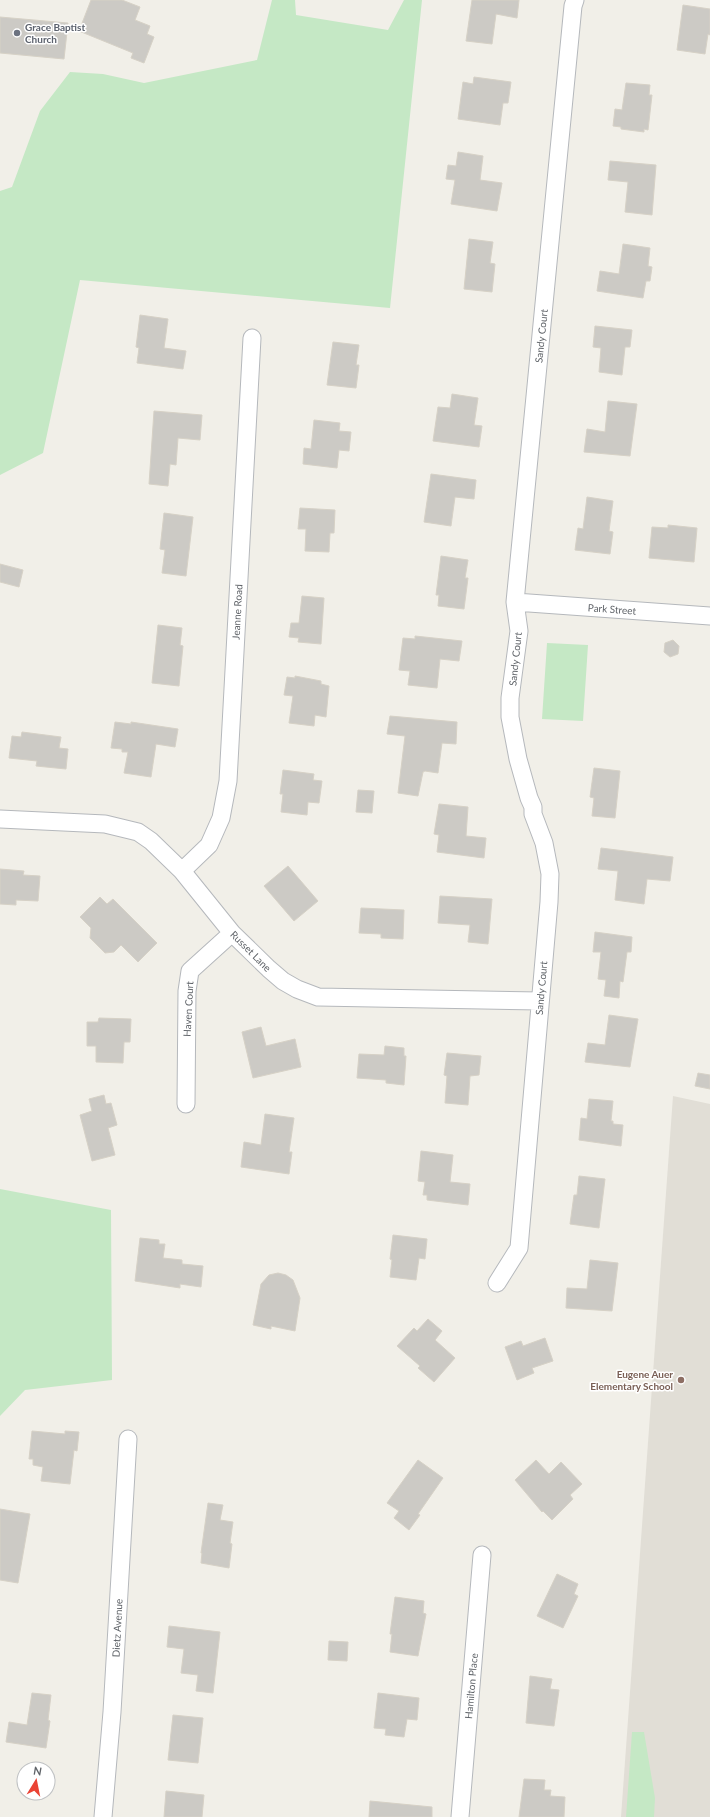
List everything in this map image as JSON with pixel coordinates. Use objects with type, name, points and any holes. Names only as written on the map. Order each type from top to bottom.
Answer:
[{"type":"street","name":"Sandy Court","points":[[497,1283],[520,1248],[550,874],[544,843],[533,814],[533,807],[518,758],[510,717],[510,698],[519,631],[515,602],[572,14],[575,0]]},
{"type":"street","name":"Jeanne Road","points":[[182,871],[209,845],[221,818],[228,781],[252,338]]},
{"type":"street","name":"Park Street","points":[[515,602],[710,616]]},
{"type":"street","name":"Russet Lane","points":[[0,819],[105,824],[138,832],[161,850],[170,861],[182,871],[232,932],[283,980],[297,989],[318,997],[540,1001]]},
{"type":"street","name":"Haven Court","points":[[186,1104],[186,991],[190,971],[232,932]]},
{"type":"street","name":"Dietz Avenue","points":[[103,1817],[112,1712],[128,1439]]},
{"type":"street","name":"Hamilton Place","points":[[460,1817],[482,1555]]},
{"type":"shaded area","name":"Eugene Auer Elementary School","points":[[673,1096],[710,1104],[710,1817],[621,1817]]},
{"type":"green space","points":[[272,0],[295,0],[296,15],[388,30],[404,0],[422,0],[390,308],[80,280],[43,453],[0,475],[0,191],[12,187],[40,111],[70,72],[103,74],[144,83],[257,60]]},
{"type":"green space","points":[[547,643],[588,645],[583,721],[542,719]]},
{"type":"green space","points":[[0,1189],[111,1210],[112,1380],[25,1390],[0,1416]]},
{"type":"green space","points":[[632,1732],[644,1732],[655,1798],[654,1817],[626,1817]]},
{"type":"building","points":[[91,0],[122,0],[140,7],[135,20],[150,26],[147,34],[154,37],[144,63],[131,58],[133,53],[79,31]]},
{"type":"building","points":[[472,0],[519,0],[517,18],[496,14],[492,44],[466,41]]},
{"type":"building","points":[[683,5],[710,9],[710,35],[708,34],[705,54],[677,50]]},
{"type":"building","points":[[0,17],[68,23],[64,59],[0,53]]},
{"type":"building","points":[[474,77],[511,82],[508,103],[503,103],[500,125],[458,119],[463,82],[473,84]]},
{"type":"building","points":[[626,83],[650,85],[649,95],[652,95],[648,130],[644,129],[644,132],[621,129],[621,127],[613,126],[615,109],[622,110]]},
{"type":"building","points":[[458,152],[483,156],[480,180],[502,183],[497,211],[451,204],[455,180],[446,179],[448,165],[456,166]]},
{"type":"building","points":[[610,161],[656,165],[652,215],[625,212],[628,182],[608,180]]},
{"type":"building","points":[[469,239],[493,242],[490,263],[495,264],[492,292],[464,289]]},
{"type":"building","points":[[623,244],[650,248],[648,266],[652,267],[650,281],[646,281],[643,298],[597,291],[600,271],[619,274]]},
{"type":"building","points":[[140,315],[168,319],[164,348],[186,351],[183,369],[137,363],[139,348],[136,347]]},
{"type":"building","points":[[595,326],[632,330],[630,347],[625,347],[622,375],[599,372],[601,348],[593,347]]},
{"type":"building","points":[[333,342],[359,345],[356,365],[359,365],[356,388],[327,385]]},
{"type":"building","points":[[452,394],[478,398],[474,425],[482,426],[479,447],[433,441],[438,407],[450,408]]},
{"type":"building","points":[[608,401],[637,404],[630,456],[584,452],[587,429],[605,432]]},
{"type":"building","points":[[154,411],[202,415],[200,440],[178,438],[176,465],[170,464],[168,486],[149,484]]},
{"type":"building","points":[[314,420],[340,423],[339,431],[351,432],[349,451],[339,450],[337,468],[303,464],[304,448],[311,449]]},
{"type":"building","points":[[431,474],[476,480],[474,499],[455,497],[451,526],[424,522]]},
{"type":"building","points":[[587,497],[613,501],[609,531],[613,532],[610,554],[575,550],[578,528],[583,529]]},
{"type":"building","points":[[300,508],[335,510],[334,533],[330,533],[329,552],[305,551],[306,529],[298,529]]},
{"type":"building","points":[[164,513],[193,517],[186,576],[162,573],[165,550],[160,549]]},
{"type":"building","points":[[668,525],[697,528],[694,562],[649,558],[652,527],[668,528]]},
{"type":"building","points":[[441,556],[468,560],[465,578],[468,578],[464,609],[438,606],[439,595],[436,595]]},
{"type":"building","points":[[0,564],[23,570],[19,587],[0,582]]},
{"type":"building","points":[[302,596],[324,598],[321,644],[298,642],[299,638],[289,637],[291,623],[299,623]]},
{"type":"building","points":[[158,625],[182,628],[180,645],[183,646],[179,686],[152,683]]},
{"type":"building","points":[[415,636],[462,641],[459,661],[440,659],[437,688],[408,685],[410,671],[399,670],[403,638],[415,639]]},
{"type":"building","points":[[673,640],[679,646],[678,654],[670,657],[664,652],[665,643]]},
{"type":"building","points":[[295,676],[321,681],[321,684],[329,686],[326,717],[315,715],[314,726],[289,723],[293,696],[284,695],[287,677],[295,678]]},
{"type":"building","points":[[390,716],[457,722],[456,744],[442,743],[438,773],[423,772],[418,796],[398,793],[405,736],[387,734]]},
{"type":"building","points":[[115,722],[131,724],[131,722],[178,729],[175,747],[156,744],[151,777],[124,773],[128,752],[122,752],[122,749],[111,748]]},
{"type":"building","points":[[22,732],[61,737],[59,748],[68,749],[66,769],[36,766],[37,761],[9,758],[12,736],[21,737]]},
{"type":"building","points":[[594,768],[620,771],[615,818],[592,816],[594,798],[590,797]]},
{"type":"building","points":[[283,770],[314,774],[313,780],[322,781],[319,803],[308,802],[307,815],[281,812],[283,794],[280,794]]},
{"type":"building","points":[[358,790],[374,791],[372,813],[356,812]]},
{"type":"building","points":[[439,804],[468,807],[466,836],[486,838],[484,858],[437,852],[439,835],[434,834]]},
{"type":"building","points":[[601,848],[673,857],[670,881],[647,879],[644,904],[615,900],[618,871],[598,869]]},
{"type":"building","points":[[288,866],[318,901],[294,921],[264,886]]},
{"type":"building","points":[[0,869],[24,871],[23,875],[40,876],[38,901],[16,900],[16,905],[0,904]]},
{"type":"building","points":[[440,896],[492,899],[488,944],[468,942],[470,925],[438,923]]},
{"type":"building","points":[[100,897],[107,904],[113,899],[157,943],[138,962],[121,945],[114,952],[105,953],[90,938],[91,928],[80,917]]},
{"type":"building","points":[[361,908],[404,910],[403,939],[381,938],[381,934],[359,933]]},
{"type":"building","points":[[595,932],[632,937],[631,952],[627,952],[623,982],[620,981],[619,998],[604,996],[606,980],[598,979],[601,952],[593,952]]},
{"type":"building","points":[[609,1015],[638,1019],[630,1067],[585,1062],[588,1043],[605,1045]]},
{"type":"building","points":[[99,1018],[131,1019],[130,1042],[124,1042],[123,1063],[96,1062],[96,1046],[87,1046],[87,1022],[98,1022]]},
{"type":"building","points":[[261,1027],[266,1046],[295,1039],[301,1067],[253,1078],[242,1032]]},
{"type":"building","points":[[385,1046],[404,1048],[404,1056],[406,1056],[404,1085],[386,1083],[386,1080],[357,1078],[359,1054],[384,1055]]},
{"type":"building","points":[[447,1053],[481,1056],[479,1075],[470,1076],[468,1105],[445,1103],[447,1076],[444,1075]]},
{"type":"building","points":[[698,1073],[710,1075],[710,1089],[695,1086]]},
{"type":"building","points":[[104,1095],[106,1104],[111,1103],[117,1125],[108,1128],[115,1155],[92,1161],[80,1115],[92,1111],[89,1099]]},
{"type":"building","points":[[589,1099],[613,1101],[611,1121],[613,1121],[613,1124],[623,1125],[621,1146],[579,1140],[581,1118],[587,1119]]},
{"type":"building","points":[[265,1114],[294,1118],[289,1152],[292,1152],[289,1174],[241,1167],[244,1142],[261,1145]]},
{"type":"building","points":[[421,1151],[453,1155],[450,1182],[470,1184],[468,1205],[427,1200],[427,1195],[423,1195],[425,1182],[418,1181]]},
{"type":"building","points":[[579,1176],[605,1179],[599,1228],[570,1224],[574,1195],[577,1195]]},
{"type":"building","points":[[393,1235],[427,1239],[425,1259],[419,1258],[416,1280],[390,1277],[392,1260],[390,1259]]},
{"type":"building","points":[[140,1238],[159,1240],[159,1244],[165,1244],[163,1258],[182,1260],[182,1264],[203,1266],[201,1287],[180,1284],[180,1288],[135,1281]]},
{"type":"building","points":[[590,1260],[618,1263],[612,1311],[566,1308],[567,1288],[587,1289]]},
{"type":"building","points":[[278,1273],[286,1275],[293,1280],[300,1298],[295,1331],[271,1326],[271,1329],[253,1325],[261,1284],[269,1275]]},
{"type":"building","points":[[428,1319],[442,1331],[435,1340],[455,1358],[434,1382],[418,1368],[420,1366],[397,1346],[414,1328],[417,1331]]},
{"type":"building","points":[[545,1338],[553,1361],[532,1368],[534,1373],[517,1380],[505,1347],[521,1341],[523,1346]]},
{"type":"building","points":[[32,1431],[65,1434],[65,1431],[79,1432],[77,1451],[74,1450],[70,1484],[41,1481],[43,1467],[33,1465],[33,1459],[29,1459]]},
{"type":"building","points":[[418,1460],[443,1478],[418,1514],[420,1515],[409,1530],[394,1518],[399,1511],[387,1503]]},
{"type":"building","points":[[536,1460],[549,1474],[561,1462],[582,1484],[570,1495],[573,1499],[552,1520],[543,1511],[542,1512],[515,1480]]},
{"type":"building","points":[[208,1503],[223,1505],[220,1520],[233,1522],[229,1568],[201,1563]]},
{"type":"building","points":[[0,1509],[30,1514],[18,1583],[0,1580]]},
{"type":"building","points":[[557,1574],[578,1584],[574,1594],[578,1596],[563,1628],[537,1616]]},
{"type":"building","points":[[395,1597],[424,1601],[423,1613],[426,1614],[418,1656],[390,1652],[392,1634],[390,1634]]},
{"type":"building","points":[[169,1626],[220,1632],[213,1693],[196,1691],[198,1675],[181,1673],[184,1649],[167,1647]]},
{"type":"building","points":[[329,1641],[348,1642],[347,1661],[328,1660]]},
{"type":"building","points":[[530,1676],[552,1679],[550,1689],[559,1690],[554,1726],[526,1723]]},
{"type":"building","points":[[32,1693],[51,1695],[48,1720],[50,1721],[46,1748],[6,1742],[9,1722],[27,1725]]},
{"type":"building","points":[[378,1693],[419,1698],[417,1720],[407,1719],[404,1737],[385,1735],[386,1729],[374,1728]]},
{"type":"building","points":[[173,1715],[203,1718],[198,1763],[168,1760]]},
{"type":"building","points":[[524,1779],[545,1780],[544,1790],[551,1790],[550,1796],[565,1797],[564,1817],[519,1817]]},
{"type":"building","points":[[166,1791],[204,1795],[202,1817],[164,1817]]},
{"type":"building","points":[[370,1801],[432,1807],[432,1817],[369,1817]]},
{"type":"place","name":"Grace Baptist Church","points":[[17,33]]},
{"type":"place","name":"Eugene Auer Elementary School","points":[[681,1380]]}]
